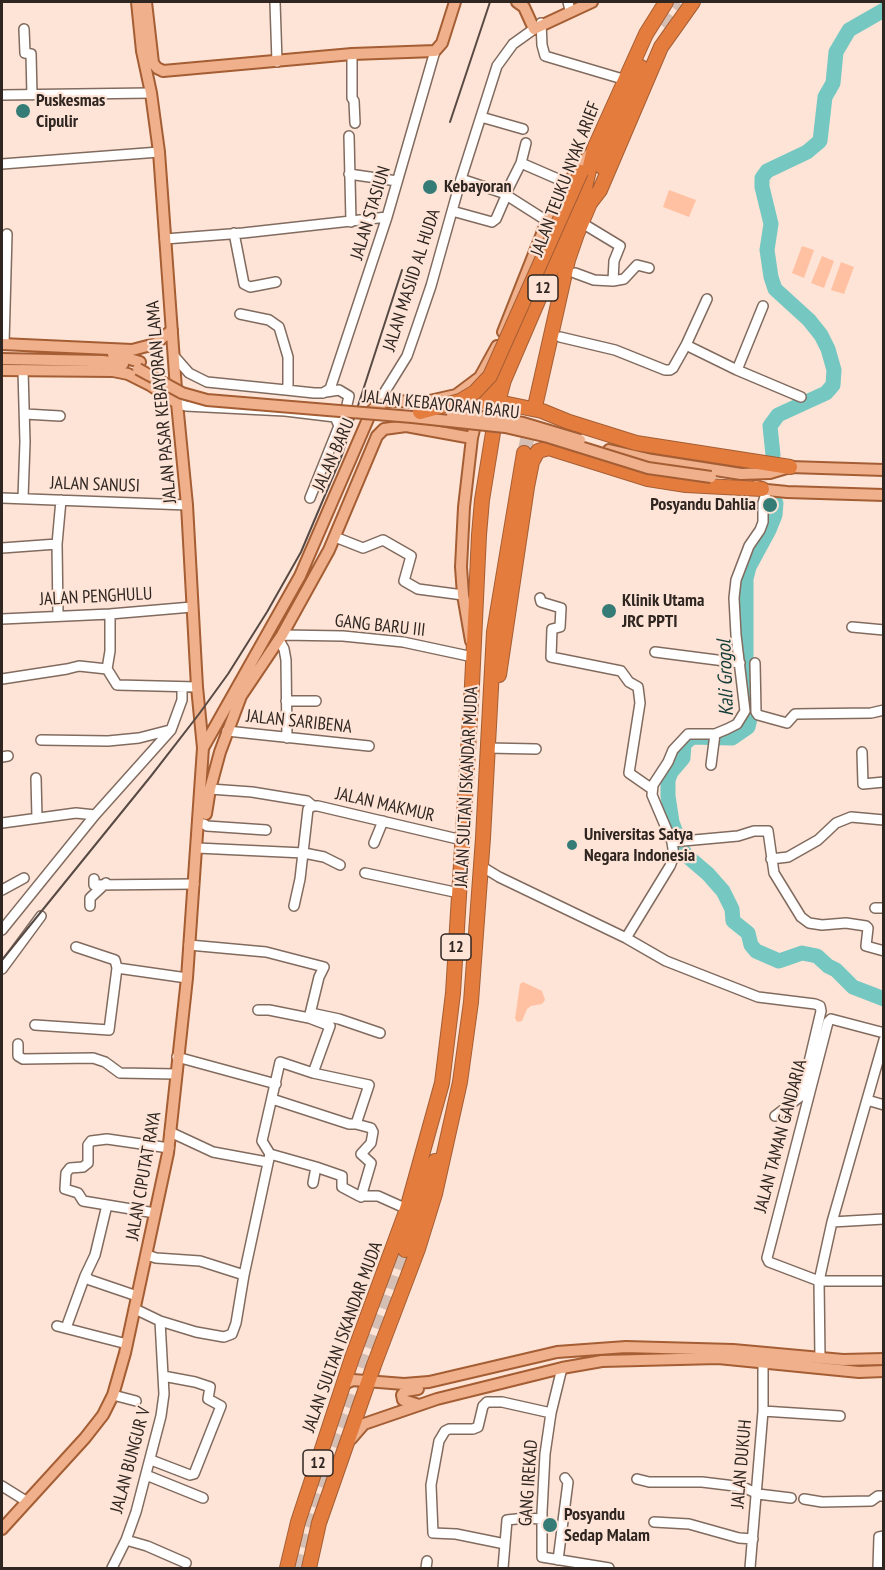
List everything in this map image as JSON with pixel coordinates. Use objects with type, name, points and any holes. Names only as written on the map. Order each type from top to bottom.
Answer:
[{"type":"highway","name":"JALAN TEUKU NYAK ARIEF","points":[[579,228],[587,200],[593,154],[646,34],[666,2]]},
{"type":"highway","name":"JALAN TEUKU NYAK ARIEF","points":[[491,442],[504,380],[587,200],[600,190],[662,47],[688,4]]},
{"type":"highway","name":"12","points":[[587,200],[661,25]]},
{"type":"highway","points":[[420,412],[460,401],[475,392],[490,376],[581,172],[593,154]]},
{"type":"highway","name":"12","points":[[539,406],[568,260],[579,228]]},
{"type":"highway","points":[[539,406],[560,337],[578,256],[579,228]]},
{"type":"highway","points":[[481,402],[504,380]]},
{"type":"highway","points":[[498,402],[539,406],[568,422],[656,447],[790,467]]},
{"type":"highway","points":[[559,452],[554,444],[553,436],[557,428],[568,422]]},
{"type":"highway","name":"JALAN SULTAN ISKANDAR MUDA","points":[[405,1250],[411,1213],[427,1158],[432,1118],[442,1083],[452,1006],[481,512],[491,442]]},
{"type":"highway","points":[[489,709],[497,686],[501,664],[532,462],[543,448],[648,479],[686,485],[764,490]]},
{"type":"highway","name":"JALAN SULTAN ISKANDAR MUDA","points":[[309,1569],[319,1523],[435,1194],[468,1040],[497,606],[524,453]]},
{"type":"highway","name":"JALAN SULTAN ISKANDAR MUDA","points":[[287,1569],[298,1522],[352,1358],[411,1213],[451,1123]]},
{"type":"highway","points":[[352,1358],[366,1368],[374,1365]]},
{"type":"main road","name":"JALAN PASAR KEBAYORAN LAMA","points":[[137,2],[142,51],[151,91],[159,152],[177,403],[187,505],[197,687],[203,748]]},
{"type":"main road","points":[[146,2],[153,63],[163,71],[352,54],[435,51],[442,43],[455,2]]},
{"type":"main road","name":"JALAN MASJID AL HUDA","points":[[538,26],[569,6],[592,2]]},
{"type":"main road","points":[[522,3],[538,26]]},
{"type":"main road","points":[[151,91],[163,71]]},
{"type":"main road","name":"JALAN BARU","points":[[203,748],[300,576],[367,421],[376,406],[388,401],[410,402],[442,399],[456,395],[480,376],[497,346],[547,222],[567,183],[578,167],[593,154]]},
{"type":"main road","points":[[2,347],[132,350],[156,344],[172,330]]},
{"type":"main road","points":[[2,347],[112,354],[139,366]]},
{"type":"main road","points":[[2,359],[113,362],[139,366]]},
{"type":"main road","name":"JALAN KEBAYORAN BARU","points":[[139,366],[205,393],[492,418],[523,423],[632,456],[752,483],[764,490],[884,495]]},
{"type":"main road","name":"JALAN KEBAYORAN BARU","points":[[139,366],[182,393],[207,400],[505,427],[537,434],[648,468],[750,474],[770,473],[790,467],[884,470]]},
{"type":"main road","points":[[2,370],[113,371],[128,374],[150,385],[177,403]]},
{"type":"main road","name":"JALAN SULTAN ISKANDAR MUDA","points":[[473,652],[462,595],[464,507],[472,438],[481,402],[480,376]]},
{"type":"main road","points":[[406,426],[413,418],[410,402]]},
{"type":"main road","name":"JALAN BARU","points":[[201,825],[227,731],[241,696],[281,638],[335,537],[376,436],[384,429],[406,426],[472,438]]},
{"type":"main road","name":"JALAN PASAR KEBAYORAN LAMA","points":[[199,714],[208,736]]},
{"type":"main road","name":"JALAN CIPUTAT RAYA","points":[[2,1529],[103,1416],[113,1395],[127,1344],[169,1148],[201,825],[203,748]]},
{"type":"main road","points":[[344,1384],[353,1380],[415,1383],[442,1379],[557,1352],[626,1347],[733,1350],[843,1360],[884,1359]]},
{"type":"main road","points":[[599,1349],[602,1361]]},
{"type":"main road","points":[[345,1447],[364,1424],[436,1399],[562,1368],[602,1361],[718,1358],[859,1372],[884,1371]]},
{"type":"main road","points":[[420,1405],[403,1400],[402,1395],[410,1389],[430,1388],[442,1379]]},
{"type":"street","points":[[274,2],[277,62]]},
{"type":"street","points":[[538,26],[545,56],[626,80]]},
{"type":"street","name":"JALAN MASJID AL HUDA","points":[[376,406],[400,368],[412,341],[431,286],[460,178],[497,66],[513,44],[538,26]]},
{"type":"street","points":[[24,29],[25,53],[31,54],[32,95]]},
{"type":"street","name":"JALAN STASIUN","points":[[323,393],[330,389],[387,217],[435,51]]},
{"type":"street","points":[[352,54],[352,99],[355,123]]},
{"type":"street","points":[[2,95],[151,91]]},
{"type":"street","points":[[481,117],[523,129]]},
{"type":"street","points":[[349,136],[351,222]]},
{"type":"street","points":[[452,211],[492,222],[496,219],[526,143]]},
{"type":"street","points":[[2,164],[159,152]]},
{"type":"street","points":[[520,163],[567,183]]},
{"type":"street","points":[[349,174],[397,181]]},
{"type":"street","points":[[460,178],[506,195],[547,222]]},
{"type":"street","points":[[165,238],[387,217]]},
{"type":"street","points":[[579,228],[620,246],[614,261],[614,281]]},
{"type":"street","points":[[234,233],[244,284],[254,287],[276,282]]},
{"type":"street","points":[[2,347],[7,234]]},
{"type":"street","points":[[574,273],[594,280],[614,281],[624,279],[637,265],[649,268]]},
{"type":"street","points":[[560,337],[615,350],[664,370],[673,368],[707,299]]},
{"type":"street","points":[[737,370],[763,306]]},
{"type":"street","points":[[240,314],[268,320],[279,327],[288,357],[286,390]]},
{"type":"street","points":[[686,345],[801,397]]},
{"type":"street","points":[[174,356],[189,374],[207,382],[323,393],[339,390],[349,396],[346,409],[335,417],[285,411],[186,406],[177,403]]},
{"type":"street","points":[[22,498],[25,414],[23,370]]},
{"type":"street","points":[[25,414],[60,416]]},
{"type":"street","points":[[310,498],[339,426],[335,417]]},
{"type":"street","points":[[626,938],[674,856],[674,841],[652,795],[652,789],[673,750],[688,734],[714,740],[737,724],[745,711],[734,618],[734,598],[736,580],[748,546],[763,522],[764,490]]},
{"type":"street","name":"JALAN SANUSI","points":[[2,498],[187,505]]},
{"type":"street","points":[[58,616],[57,544],[61,500]]},
{"type":"street","points":[[335,537],[363,548],[383,540],[411,556],[404,580],[418,589],[462,595]]},
{"type":"street","points":[[2,548],[57,544]]},
{"type":"street","points":[[540,598],[542,602],[561,608],[560,627],[552,629],[551,657],[621,671],[629,682],[638,687],[640,703],[629,773],[652,789]]},
{"type":"street","name":"JALAN PENGHULU","points":[[2,619],[110,614],[192,606]]},
{"type":"street","points":[[110,614],[110,651],[107,669],[117,686],[197,687]]},
{"type":"street","points":[[852,627],[884,630]]},
{"type":"street","name":"GANG BARU III","points":[[281,638],[343,636],[473,652]]},
{"type":"street","points":[[281,638],[284,649],[287,738]]},
{"type":"street","points":[[655,652],[740,663]]},
{"type":"street","points":[[755,663],[756,712],[758,715],[787,723],[795,714],[871,713],[884,710]]},
{"type":"street","points":[[2,679],[55,672],[79,666],[107,669]]},
{"type":"street","points":[[2,930],[95,815],[171,730],[183,700],[182,688]]},
{"type":"street","points":[[286,700],[316,701]]},
{"type":"street","points":[[41,740],[108,741],[139,738],[171,730]]},
{"type":"street","name":"JALAN SARIBENA","points":[[227,731],[369,746]]},
{"type":"street","points":[[711,765],[714,740]]},
{"type":"street","points":[[487,748],[536,749]]},
{"type":"street","points":[[862,752],[863,784],[884,782]]},
{"type":"street","points":[[36,778],[37,818]]},
{"type":"street","points":[[210,789],[252,792],[307,801],[313,806]]},
{"type":"street","name":"JALAN MAKMUR","points":[[294,906],[304,853],[308,809],[313,806],[462,840]]},
{"type":"street","points":[[2,823],[76,813],[95,815]]},
{"type":"street","points":[[771,859],[788,857],[818,840],[836,823],[851,817],[884,820]]},
{"type":"street","points":[[374,843],[383,821]]},
{"type":"street","points":[[201,825],[266,830]]},
{"type":"street","points":[[674,841],[768,831],[774,873],[801,917],[809,923],[822,925],[846,923],[866,926],[868,928],[866,946],[884,951]]},
{"type":"street","points":[[197,848],[304,853],[324,857],[340,865]]},
{"type":"street","points":[[481,866],[499,877],[626,938],[666,961],[758,997],[820,1006],[821,1011],[801,1096],[775,1116]]},
{"type":"street","points":[[365,873],[459,893]]},
{"type":"street","points":[[479,889],[499,877]]},
{"type":"street","points":[[2,890],[24,878]]},
{"type":"street","points":[[94,879],[94,885],[106,883],[194,884]]},
{"type":"street","points":[[90,906],[90,898],[106,883]]},
{"type":"street","points":[[2,969],[41,916]]},
{"type":"street","points":[[189,945],[266,952],[324,967],[319,977],[310,1016]]},
{"type":"street","points":[[35,1025],[109,1030],[117,968],[115,960],[76,947]]},
{"type":"street","points":[[117,968],[187,978]]},
{"type":"street","points":[[258,1010],[339,1019],[380,1034]]},
{"type":"street","points":[[310,1016],[330,1026],[313,1073]]},
{"type":"street","name":"JALAN TAMAN GANDARIA","points":[[819,1281],[769,1262],[767,1258],[822,1044],[828,1022],[831,1020],[884,1033]]},
{"type":"street","points":[[820,1358],[819,1281],[832,1222],[884,1040]]},
{"type":"street","points":[[18,1044],[18,1056],[23,1059],[93,1058],[112,1066],[119,1073],[176,1074]]},
{"type":"street","points":[[177,1057],[276,1084]]},
{"type":"street","points":[[135,1310],[196,1332],[227,1337],[232,1334],[269,1158],[262,1141],[280,1062],[313,1073],[369,1085],[356,1124]]},
{"type":"street","points":[[272,1099],[349,1124],[371,1128],[373,1132],[371,1143],[362,1152],[362,1156],[371,1163],[361,1197]]},
{"type":"street","points":[[867,1100],[884,1105]]},
{"type":"street","points":[[170,1132],[213,1152],[269,1158],[316,1167],[342,1176],[342,1188],[361,1197],[378,1196],[411,1213]]},
{"type":"street","points":[[155,1214],[83,1201],[78,1193],[64,1187],[67,1170],[83,1167],[88,1163],[89,1143],[101,1140],[169,1148]]},
{"type":"street","points":[[313,1183],[316,1167]]},
{"type":"street","points":[[107,1205],[95,1255],[61,1327],[127,1344]]},
{"type":"street","points":[[832,1222],[884,1219]]},
{"type":"street","points":[[147,1255],[156,1258],[200,1261],[244,1275]]},
{"type":"street","points":[[85,1276],[90,1280],[137,1296]]},
{"type":"street","points":[[819,1281],[884,1281]]},
{"type":"street","name":"JALAN BUNGUR V","points":[[112,1569],[126,1540],[151,1460],[162,1413],[160,1320]]},
{"type":"street","name":"JALAN DUKUH","points":[[750,1569],[763,1411],[763,1361]]},
{"type":"street","name":"GANG IREKAD","points":[[558,1560],[542,1556],[542,1519],[545,1454],[551,1413],[562,1368]]},
{"type":"street","points":[[151,1460],[190,1475],[194,1474],[220,1407],[208,1399],[210,1387],[163,1376]]},
{"type":"street","points":[[113,1395],[136,1401]]},
{"type":"street","points":[[505,1544],[456,1534],[433,1533],[431,1485],[439,1442],[447,1430],[473,1429],[478,1426],[483,1406],[487,1402],[502,1402],[551,1413]]},
{"type":"street","points":[[763,1411],[840,1416]]},
{"type":"street","points":[[146,1475],[203,1498]]},
{"type":"street","points":[[565,1478],[568,1482],[558,1560],[609,1569]]},
{"type":"street","points":[[637,1479],[649,1482],[702,1482],[742,1487],[755,1492],[790,1498]]},
{"type":"street","points":[[2,1486],[26,1501]]},
{"type":"street","points":[[804,1499],[822,1502],[871,1501],[878,1496],[884,1496]]},
{"type":"street","points":[[503,1569],[507,1520],[542,1519]]},
{"type":"street","points":[[654,1522],[689,1524],[739,1538],[753,1539]]},
{"type":"street","points":[[878,1569],[879,1537],[884,1536]]},
{"type":"street","points":[[126,1540],[147,1546],[186,1563]]},
{"type":"shaded area","points":[[669,190],[696,200],[689,217],[663,207]]},
{"type":"shaded area","points":[[802,246],[814,250],[804,278],[792,273]]},
{"type":"shaded area","points":[[822,256],[834,261],[824,288],[811,283]]},
{"type":"shaded area","points":[[841,262],[854,267],[844,294],[831,290]]},
{"type":"shaded area","points":[[523,982],[542,991],[545,1000],[542,1004],[527,1009],[522,1021],[517,1022],[515,1018],[520,984]]},
{"type":"waterway","name":"Kali Grogol","points":[[773,455],[770,426],[778,415],[826,393],[833,385],[834,370],[821,335],[809,320],[775,289],[767,250],[771,224],[762,178],[767,171],[807,152],[820,141],[825,97],[833,83],[836,52],[849,30],[884,10]]},
{"type":"waterway","name":"Kali Grogol","points":[[776,503],[775,515],[749,567],[746,579],[746,682],[751,714],[748,727],[732,738],[692,737],[684,744],[683,758],[671,772],[668,780],[672,822],[682,849],[723,891],[732,909],[733,921],[748,933],[751,945],[756,951],[779,961],[802,953],[817,956],[853,987],[884,999]]},
{"type":"tunnel","points":[[661,25],[678,2]]},
{"type":"tunnel","points":[[524,453],[536,402]]},
{"type":"tunnel","points":[[298,1568],[319,1495],[405,1250]]},
{"type":"railway","points":[[450,122],[490,2]]},
{"type":"railway","points":[[2,960],[199,714],[228,674],[267,612],[301,552],[342,455],[402,270]]},
{"type":"place","name":"Puskesmas Cipulir","points":[[23,111]]},
{"type":"place","name":"Kebayoran","points":[[430,187]]},
{"type":"place","name":"Posyandu Dahlia","points":[[770,505]]},
{"type":"place","name":"Klinik Utama JRC PPTI","points":[[609,611]]},
{"type":"place","name":"Universitas Satya Negara Indonesia","points":[[572,845]]},
{"type":"place","name":"Posyandu Sedap Malam","points":[[550,1525]]}]
